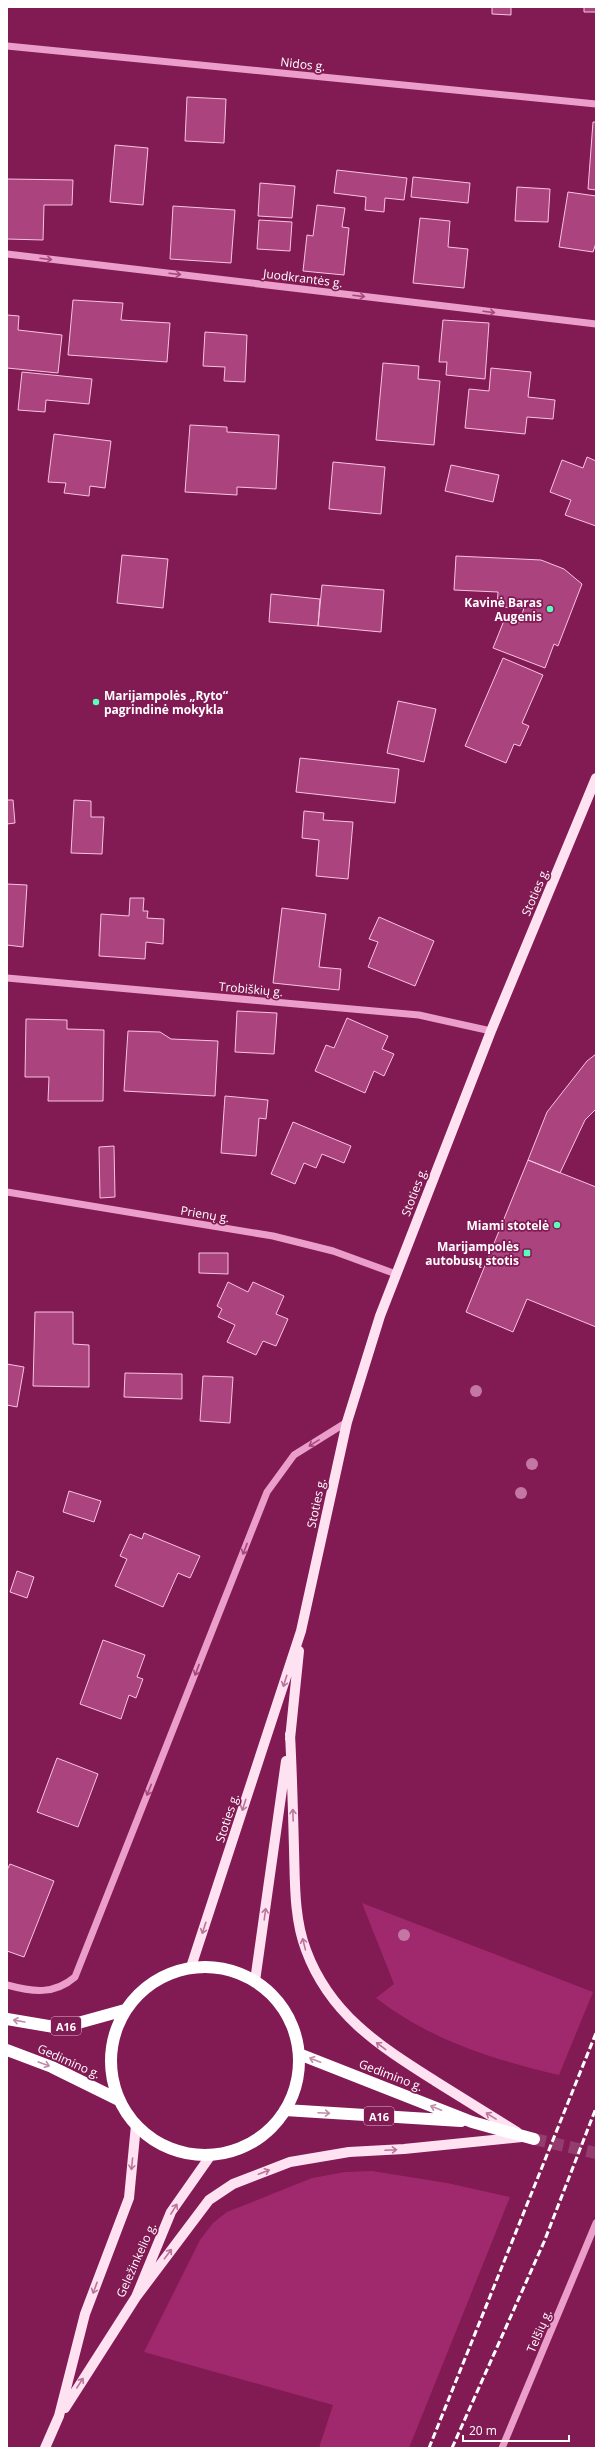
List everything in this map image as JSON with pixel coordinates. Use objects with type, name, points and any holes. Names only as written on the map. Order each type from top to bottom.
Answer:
[{"type":"highway","points":[[191,1967],[224,1968],[255,1980],[277,2000],[285,2013],[292,2025],[299,2054],[296,2083],[285,2110],[266,2133],[240,2148],[211,2155],[184,2152],[158,2142],[136,2125],[119,2100],[111,2070],[113,2039],[125,2010],[143,1989],[165,1975],[191,1967]]},
{"type":"highway","name":"Gedimino g.","points":[[7,2019],[60,2028],[125,2010]]},
{"type":"highway","name":"Gedimino g.","points":[[7,2050],[52,2067],[119,2100]]},
{"type":"highway","name":"Gedimino g.","points":[[299,2054],[472,2122],[529,2138]]},
{"type":"highway","name":"Gedimino g.","points":[[285,2110],[472,2122]]},
{"type":"main road","name":"Stoties g.","points":[[191,1967],[301,1631],[347,1422],[380,1316],[492,1030],[596,778]]},
{"type":"main road","name":"Stoties g.","points":[[255,1980],[290,1734],[301,1631]]},
{"type":"main road","points":[[290,1734],[295,1890],[298,1916],[306,1950],[320,1980],[342,2012],[361,2031],[393,2054],[529,2138]]},
{"type":"main road","name":"Geležinkelio g.","points":[[59,2416],[85,2314],[128,2198],[136,2125]]},
{"type":"main road","points":[[136,2297],[209,2200],[233,2184],[290,2162],[349,2152],[404,2149],[529,2138]]},
{"type":"main road","name":"Geležinkelio g.","points":[[45,2448],[59,2416],[136,2297],[171,2212],[211,2155]]},
{"type":"street","name":"Nidos g.","points":[[7,46],[596,104]]},
{"type":"street","name":"Juodkrantės g.","points":[[7,254],[596,324]]},
{"type":"street","name":"Trobiškių g.","points":[[7,978],[419,1015],[492,1030]]},
{"type":"street","name":"Prienų g.","points":[[7,1192],[273,1236],[332,1252],[396,1274]]},
{"type":"street","points":[[7,1985],[40,1992],[56,1990],[75,1977],[267,1492],[294,1455],[347,1422]]},
{"type":"street","name":"Telšių g.","points":[[502,2448],[596,2223]]},
{"type":"shaded area","points":[[362,1903],[593,1992],[559,2075],[486,2055],[463,2047],[419,2026],[376,1998],[394,1984]]},
{"type":"shaded area","points":[[372,2171],[447,2183],[510,2197],[409,2448],[319,2448],[333,2405],[144,2352],[200,2240],[213,2223],[227,2212],[312,2178],[345,2172]]},
{"type":"building","points":[[492,7],[511,7],[511,15],[492,14]]},
{"type":"building","points":[[584,7],[596,7],[596,12],[584,12]]},
{"type":"building","points":[[187,97],[226,99],[224,143],[185,141]]},
{"type":"building","points":[[593,122],[596,122],[596,190],[588,189]]},
{"type":"building","points":[[115,145],[148,148],[143,205],[110,202]]},
{"type":"building","points":[[337,170],[407,178],[404,200],[385,198],[384,212],[365,210],[366,197],[334,193]]},
{"type":"building","points":[[413,177],[470,183],[468,203],[411,197]]},
{"type":"building","points":[[7,179],[73,180],[72,205],[44,205],[43,240],[7,239]]},
{"type":"building","points":[[260,183],[295,186],[292,218],[258,216]]},
{"type":"building","points":[[517,187],[550,189],[548,222],[515,221]]},
{"type":"building","points":[[568,192],[596,196],[596,243],[593,252],[559,247]]},
{"type":"building","points":[[317,205],[345,208],[342,227],[349,228],[344,275],[303,271],[307,235],[313,236]]},
{"type":"building","points":[[173,206],[235,210],[231,263],[170,259]]},
{"type":"building","points":[[420,218],[450,221],[448,247],[468,249],[464,288],[413,283]]},
{"type":"building","points":[[259,220],[292,222],[290,251],[257,249]]},
{"type":"building","points":[[73,300],[123,303],[121,320],[170,323],[167,362],[68,355]]},
{"type":"building","points":[[7,315],[19,316],[18,330],[62,335],[58,373],[7,368]]},
{"type":"building","points":[[443,320],[489,323],[485,379],[446,375],[447,362],[439,362]]},
{"type":"building","points":[[205,332],[247,335],[245,382],[224,381],[225,367],[203,366]]},
{"type":"building","points":[[383,363],[419,366],[418,379],[440,381],[434,445],[376,440]]},
{"type":"building","points":[[491,368],[531,372],[528,397],[555,400],[553,419],[527,417],[525,434],[465,428],[469,389],[489,391]]},
{"type":"building","points":[[22,372],[92,379],[89,404],[46,400],[45,412],[18,410]]},
{"type":"building","points":[[190,425],[227,427],[227,432],[279,435],[276,489],[237,487],[237,495],[185,492]]},
{"type":"building","points":[[54,434],[111,441],[105,488],[90,486],[89,496],[64,493],[66,483],[48,482]]},
{"type":"building","points":[[587,457],[596,461],[596,526],[565,515],[571,500],[550,492],[562,460],[583,468]]},
{"type":"building","points":[[333,462],[385,467],[381,514],[329,509]]},
{"type":"building","points":[[451,465],[499,475],[493,502],[445,491]]},
{"type":"building","points":[[122,555],[168,559],[163,608],[117,603]]},
{"type":"building","points":[[456,556],[541,560],[564,569],[582,584],[558,646],[554,644],[545,668],[493,648],[505,618],[519,623],[524,608],[497,607],[498,592],[454,590]]},
{"type":"building","points":[[322,585],[384,590],[381,632],[318,626]]},
{"type":"building","points":[[271,594],[320,599],[318,626],[269,622]]},
{"type":"building","points":[[503,658],[543,675],[522,723],[529,726],[520,746],[514,744],[506,763],[465,746]]},
{"type":"building","points":[[398,701],[436,709],[424,762],[387,753]]},
{"type":"building","points":[[300,758],[399,769],[395,803],[296,792]]},
{"type":"building","points":[[7,800],[13,800],[15,823],[7,824]]},
{"type":"building","points":[[74,800],[91,801],[91,817],[104,817],[102,854],[71,853]]},
{"type":"building","points":[[304,811],[324,813],[323,820],[353,822],[348,879],[316,876],[319,840],[302,838]]},
{"type":"building","points":[[7,884],[27,885],[23,947],[7,945]]},
{"type":"building","points":[[130,898],[144,898],[143,911],[148,911],[147,918],[164,919],[163,944],[146,942],[145,959],[99,956],[101,914],[129,916]]},
{"type":"building","points":[[282,908],[326,914],[319,967],[341,969],[339,990],[273,983]]},
{"type":"building","points":[[379,917],[434,941],[415,986],[368,967],[378,942],[369,939]]},
{"type":"building","points":[[237,1011],[277,1013],[274,1054],[235,1052]]},
{"type":"building","points":[[347,1018],[388,1036],[382,1049],[394,1054],[384,1076],[374,1071],[365,1093],[315,1071],[326,1045],[334,1048]]},
{"type":"building","points":[[26,1019],[67,1020],[67,1029],[104,1030],[103,1101],[48,1101],[49,1077],[25,1077]]},
{"type":"building","points":[[128,1031],[160,1032],[171,1039],[218,1041],[215,1096],[124,1091]]},
{"type":"building","points":[[596,1054],[596,1109],[585,1120],[560,1173],[528,1160],[547,1112],[587,1061]]},
{"type":"building","points":[[225,1096],[268,1100],[266,1119],[259,1118],[256,1156],[221,1153]]},
{"type":"building","points":[[293,1122],[351,1146],[344,1163],[322,1154],[316,1168],[304,1163],[295,1184],[271,1174]]},
{"type":"building","points":[[114,1146],[115,1197],[100,1198],[99,1147]]},
{"type":"building","points":[[528,1160],[596,1187],[596,1327],[527,1299],[513,1332],[466,1312]]},
{"type":"building","points":[[199,1253],[228,1253],[228,1274],[199,1273]]},
{"type":"building","points":[[228,1282],[248,1292],[253,1282],[284,1296],[276,1314],[288,1319],[276,1346],[263,1341],[256,1355],[227,1342],[235,1325],[218,1317],[222,1309],[217,1306]]},
{"type":"building","points":[[35,1312],[73,1312],[73,1344],[89,1345],[89,1387],[33,1386]]},
{"type":"building","points":[[7,1364],[24,1367],[17,1407],[7,1405]]},
{"type":"building","points":[[125,1373],[182,1374],[182,1399],[124,1397]]},
{"type":"building","points":[[203,1376],[233,1377],[230,1423],[200,1421]]},
{"type":"building","points":[[69,1491],[101,1501],[94,1522],[63,1512]]},
{"type":"building","points":[[144,1533],[200,1556],[190,1578],[178,1573],[163,1607],[115,1586],[127,1559],[120,1556],[130,1534],[142,1539]]},
{"type":"building","points":[[17,1571],[34,1577],[27,1598],[10,1592]]},
{"type":"building","points":[[103,1640],[145,1655],[137,1677],[143,1679],[136,1698],[129,1695],[121,1719],[80,1704]]},
{"type":"building","points":[[57,1758],[98,1774],[78,1827],[37,1812]]},
{"type":"building","points":[[10,1864],[54,1881],[24,1957],[7,1951],[7,1870]]},
{"type":"tunnel","points":[[534,2139],[596,2153]]},
{"type":"railway","points":[[429,2448],[596,2033]]},
{"type":"railway","points":[[452,2448],[544,2242],[596,2108]]},
{"type":"place","name":"Kavinė Baras Augenis","points":[[550,609]]},
{"type":"place","name":"Marijampolės „Ryto“ pagrindinė mokykla","points":[[96,702]]},
{"type":"place","name":"Miami stotelė","points":[[557,1225]]},
{"type":"place","name":"Marijampolės autobusų stotis","points":[[527,1253]]}]
